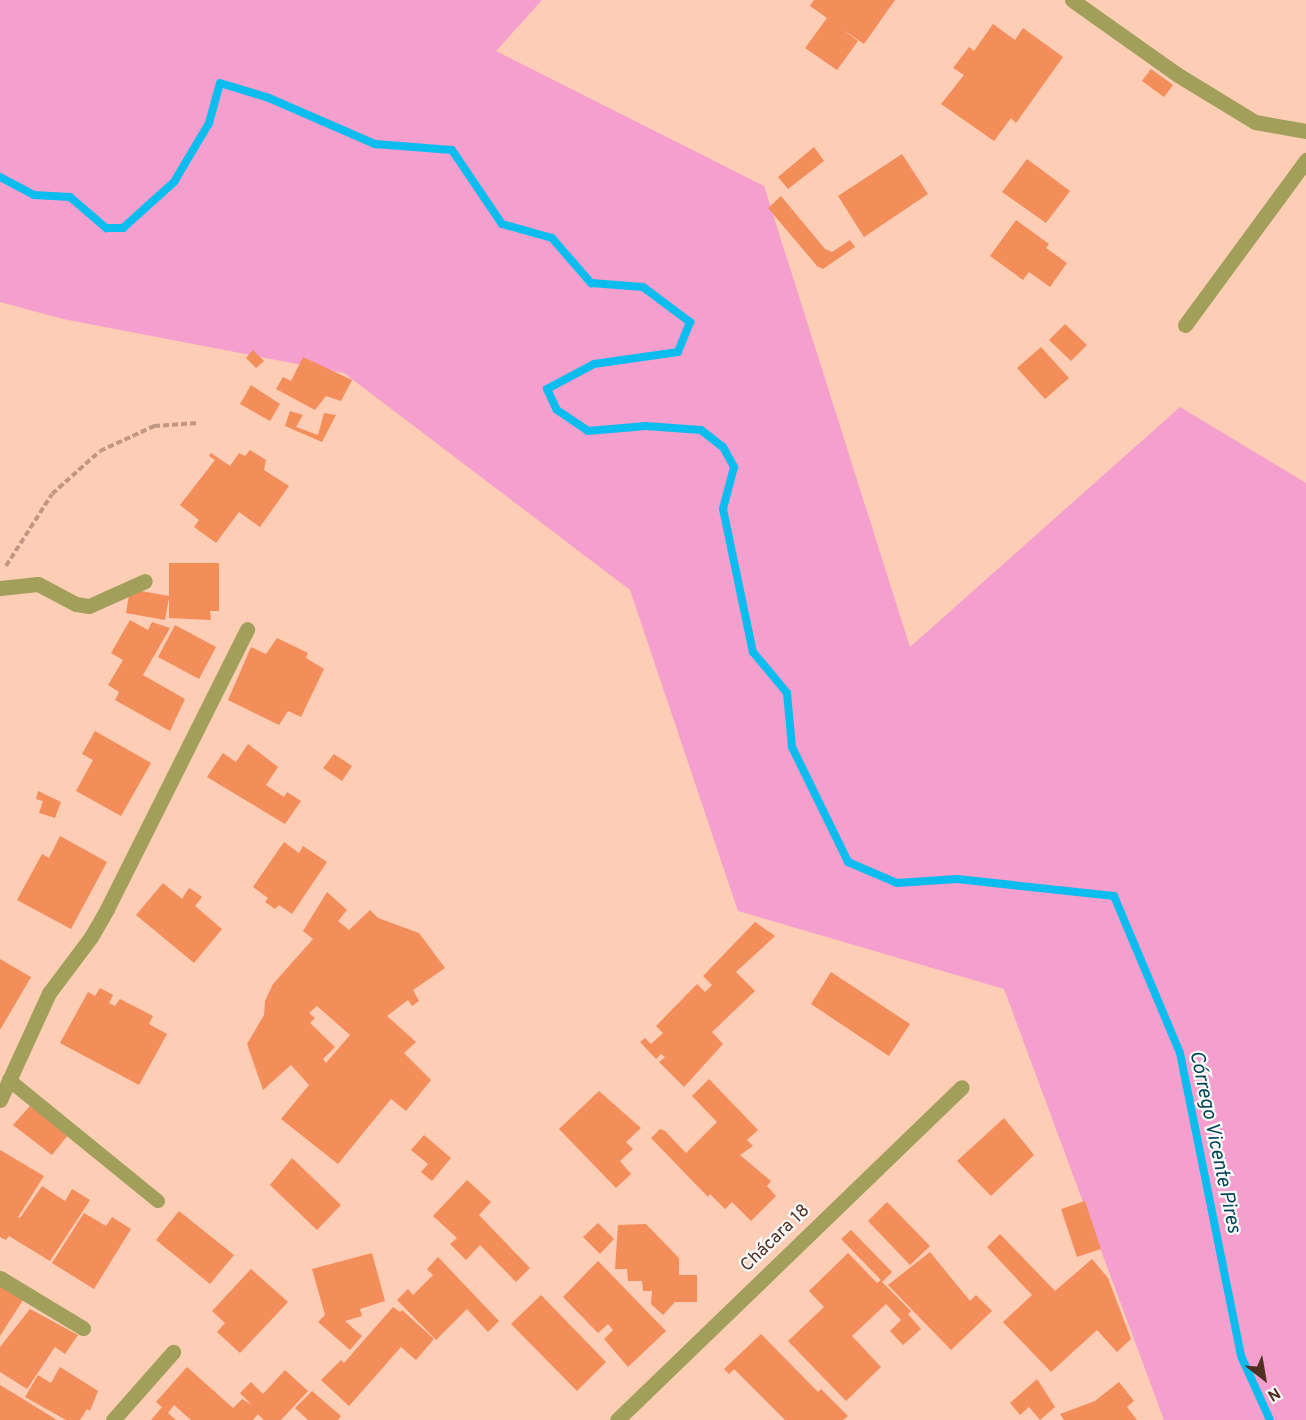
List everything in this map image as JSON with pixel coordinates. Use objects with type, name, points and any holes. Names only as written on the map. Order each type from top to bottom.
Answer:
[{"type":"street","points":[[1072,0],[1178,75],[1255,122],[1306,131]]},
{"type":"street","points":[[1185,325],[1306,160]]},
{"type":"street","points":[[0,588],[38,584],[76,604],[88,606],[145,581]]},
{"type":"street","points":[[0,1100],[49,993],[91,937],[107,909],[247,629]]},
{"type":"street","name":"Chácara 18","points":[[617,1420],[962,1087]]},
{"type":"street","points":[[0,1278],[83,1328]]},
{"type":"street","points":[[113,1420],[173,1352]]},
{"type":"lane","points":[[9,1080],[158,1201]]},
{"type":"path","points":[[0,576],[52,494],[100,451],[154,426],[198,423]]},
{"type":"shaded area","points":[[0,0],[542,0],[496,51],[764,186],[910,647],[1180,407],[1306,483],[1306,1420],[1164,1420],[1004,989],[738,911],[630,590],[344,373],[63,319],[0,302]]},
{"type":"building","points":[[814,0],[895,0],[864,44],[842,29],[858,41],[837,70],[805,48],[827,18],[810,6]]},
{"type":"building","points":[[993,24],[1015,40],[1023,28],[1063,57],[1016,123],[1011,118],[994,141],[941,104],[964,75],[953,68],[969,47],[974,51]]},
{"type":"building","points":[[1151,69],[1173,85],[1164,97],[1142,81]]},
{"type":"building","points":[[814,147],[824,161],[788,189],[778,177]]},
{"type":"building","points":[[902,154],[928,194],[864,237],[838,196]]},
{"type":"building","points":[[1027,159],[1070,191],[1046,223],[1002,192]]},
{"type":"building","points":[[781,196],[825,249],[832,252],[850,240],[855,247],[823,269],[817,266],[768,208]]},
{"type":"building","points":[[1016,220],[1049,244],[1046,248],[1067,263],[1050,287],[1029,272],[1023,280],[990,256]]},
{"type":"building","points":[[1065,324],[1087,345],[1071,361],[1049,340]]},
{"type":"building","points":[[1041,347],[1069,378],[1045,399],[1017,368]]},
{"type":"building","points":[[253,350],[264,361],[256,368],[246,358]]},
{"type":"building","points":[[303,357],[352,380],[341,401],[326,396],[315,410],[276,389],[283,377],[291,381]]},
{"type":"building","points":[[251,385],[280,404],[270,421],[240,404]]},
{"type":"building","points":[[290,411],[303,415],[296,427],[318,435],[324,413],[336,415],[322,442],[285,426]]},
{"type":"building","points":[[250,450],[266,460],[264,470],[289,486],[260,527],[239,512],[216,543],[194,527],[199,520],[180,505],[215,460],[209,456],[211,453],[230,466],[239,453],[245,456]]},
{"type":"building","points":[[169,563],[219,563],[219,611],[210,611],[211,620],[169,618],[169,598],[165,620],[126,613],[130,589],[169,596]]},
{"type":"building","points":[[130,620],[148,630],[152,622],[170,628],[143,675],[185,699],[170,731],[115,700],[119,692],[108,685],[123,660],[111,653]]},
{"type":"building","points":[[175,625],[216,647],[199,679],[158,657]]},
{"type":"building","points":[[277,638],[308,653],[306,658],[324,669],[301,717],[288,711],[279,725],[228,700],[251,647],[266,654]]},
{"type":"building","points":[[95,731],[151,763],[121,816],[76,791],[93,760],[82,754]]},
{"type":"building","points":[[248,744],[278,767],[266,785],[284,797],[287,792],[301,801],[285,824],[207,777],[223,753],[236,762]]},
{"type":"building","points":[[334,754],[352,766],[342,781],[323,768]]},
{"type":"building","points":[[38,791],[61,802],[55,818],[39,813],[43,801],[36,799]]},
{"type":"building","points":[[60,836],[107,862],[71,929],[17,900],[42,854],[49,858]]},
{"type":"building","points":[[284,842],[299,853],[303,846],[327,862],[292,914],[279,905],[275,909],[265,902],[268,898],[253,887]]},
{"type":"building","points":[[163,883],[182,899],[189,888],[202,897],[195,906],[222,929],[194,963],[136,915]]},
{"type":"building","points":[[327,892],[347,910],[338,921],[349,930],[370,910],[378,918],[419,933],[445,968],[413,990],[419,1001],[412,1006],[408,1000],[387,1016],[416,1042],[404,1053],[431,1080],[406,1111],[391,1099],[338,1164],[281,1119],[309,1085],[291,1065],[263,1090],[247,1044],[264,1015],[265,1001],[273,984],[313,939],[303,931]],"holes":[[[317,1006],[350,1035],[326,1063],[323,1059],[335,1047],[310,1023],[315,1018],[309,1013]]]},
{"type":"building","points":[[755,922],[775,936],[736,972],[755,991],[712,1032],[723,1044],[684,1087],[659,1062],[665,1057],[661,1054],[656,1059],[640,1042],[645,1038],[651,1044],[663,1033],[656,1026],[697,984],[705,992],[712,985],[703,976]]},
{"type":"building","points":[[0,959],[31,977],[0,1030]]},
{"type":"building","points":[[831,972],[910,1024],[889,1056],[811,1004]]},
{"type":"building","points":[[100,988],[113,995],[109,1003],[115,1006],[120,999],[153,1016],[149,1024],[167,1034],[139,1085],[60,1043],[88,992],[95,996]]},
{"type":"building","points":[[709,1079],[758,1130],[747,1140],[753,1146],[740,1155],[771,1181],[767,1186],[776,1196],[751,1221],[732,1202],[725,1209],[710,1194],[708,1197],[651,1138],[660,1129],[665,1131],[686,1153],[717,1122],[692,1096]]},
{"type":"building","points":[[599,1091],[641,1128],[626,1142],[633,1149],[620,1161],[631,1174],[616,1188],[559,1129]]},
{"type":"building","points":[[30,1106],[68,1135],[52,1155],[13,1125]]},
{"type":"building","points":[[1004,1118],[1034,1155],[991,1196],[957,1161]]},
{"type":"building","points":[[424,1135],[451,1158],[432,1181],[421,1172],[428,1164],[411,1150]]},
{"type":"building","points":[[0,1150],[44,1176],[18,1217],[20,1218],[42,1186],[65,1201],[72,1189],[90,1200],[50,1261],[9,1236],[6,1240],[0,1237]]},
{"type":"building","points":[[292,1158],[341,1205],[317,1230],[270,1185]]},
{"type":"building","points":[[467,1180],[491,1202],[479,1215],[530,1268],[516,1282],[480,1245],[466,1260],[450,1244],[457,1238],[433,1216]]},
{"type":"building","points":[[1085,1201],[1101,1249],[1077,1257],[1061,1209]]},
{"type":"building","points":[[887,1202],[930,1246],[910,1265],[868,1221]]},
{"type":"building","points":[[179,1211],[234,1255],[210,1284],[156,1240]]},
{"type":"building","points":[[84,1213],[106,1226],[112,1217],[131,1229],[94,1289],[52,1263]]},
{"type":"building","points":[[598,1223],[614,1239],[600,1254],[583,1237]]},
{"type":"building","points":[[646,1224],[679,1258],[679,1275],[697,1275],[697,1302],[675,1302],[663,1315],[651,1304],[652,1291],[643,1291],[642,1281],[628,1281],[627,1269],[615,1269],[618,1225]]},
{"type":"building","points":[[851,1230],[892,1272],[882,1282],[911,1311],[908,1314],[921,1329],[903,1345],[890,1331],[901,1320],[886,1304],[852,1336],[881,1367],[846,1401],[788,1341],[824,1307],[809,1291],[848,1253],[877,1283],[881,1280],[841,1239]]},
{"type":"building","points":[[1000,1234],[1055,1291],[1092,1259],[1108,1278],[1131,1339],[1117,1352],[1097,1330],[1051,1372],[1003,1322],[1032,1295],[987,1247]]},
{"type":"building","points":[[930,1252],[970,1301],[976,1295],[992,1311],[951,1350],[888,1285]]},
{"type":"building","points":[[372,1253],[385,1301],[360,1309],[362,1316],[345,1321],[362,1336],[350,1350],[318,1322],[325,1315],[312,1269]]},
{"type":"building","points":[[438,1257],[499,1321],[488,1332],[467,1309],[436,1340],[397,1300],[408,1289],[413,1295],[433,1275],[427,1269]]},
{"type":"building","points":[[598,1261],[666,1331],[628,1367],[604,1339],[613,1330],[608,1324],[598,1333],[563,1297]]},
{"type":"building","points":[[251,1269],[288,1302],[240,1353],[217,1332],[225,1323],[212,1311]]},
{"type":"building","points":[[0,1285],[23,1300],[0,1336]]},
{"type":"building","points":[[541,1295],[606,1362],[577,1391],[511,1324]]},
{"type":"building","points":[[393,1307],[400,1312],[402,1310],[434,1339],[416,1360],[401,1347],[349,1406],[321,1380],[341,1360],[344,1363]]},
{"type":"building","points":[[30,1309],[78,1335],[65,1354],[55,1347],[27,1389],[0,1372],[0,1347]]},
{"type":"building","points":[[761,1334],[818,1392],[821,1389],[848,1416],[843,1420],[785,1420],[734,1369],[729,1374],[724,1369]]},
{"type":"building","points":[[60,1367],[98,1391],[90,1411],[87,1409],[80,1420],[66,1420],[25,1397],[38,1375],[51,1383]]},
{"type":"building","points":[[187,1367],[233,1408],[242,1399],[252,1405],[240,1393],[251,1382],[263,1394],[285,1370],[308,1391],[281,1420],[264,1420],[258,1414],[253,1420],[191,1420],[174,1405],[168,1413],[176,1420],[151,1420],[162,1407],[156,1402]]},
{"type":"building","points":[[1037,1379],[1055,1407],[1040,1420],[1029,1407],[1020,1415],[1010,1403]]},
{"type":"building","points":[[1119,1382],[1134,1401],[1127,1407],[1137,1420],[1064,1420],[1060,1414],[1095,1401]]},
{"type":"building","points":[[0,1385],[18,1396],[57,1420],[0,1420]]},
{"type":"building","points":[[312,1391],[341,1416],[338,1420],[308,1420],[295,1408]]},
{"type":"waterway","name":"Córrego Vicente Pires","points":[[0,177],[34,195],[70,197],[106,228],[123,228],[174,182],[209,123],[220,83],[269,98],[375,144],[452,150],[502,224],[552,238],[591,283],[643,287],[690,322],[678,352],[594,364],[547,389],[557,410],[588,431],[646,426],[701,430],[723,447],[734,467],[723,509],[753,652],[787,693],[792,747],[848,862],[897,883],[957,879],[1114,896],[1180,1053],[1241,1356],[1270,1420]]}]
